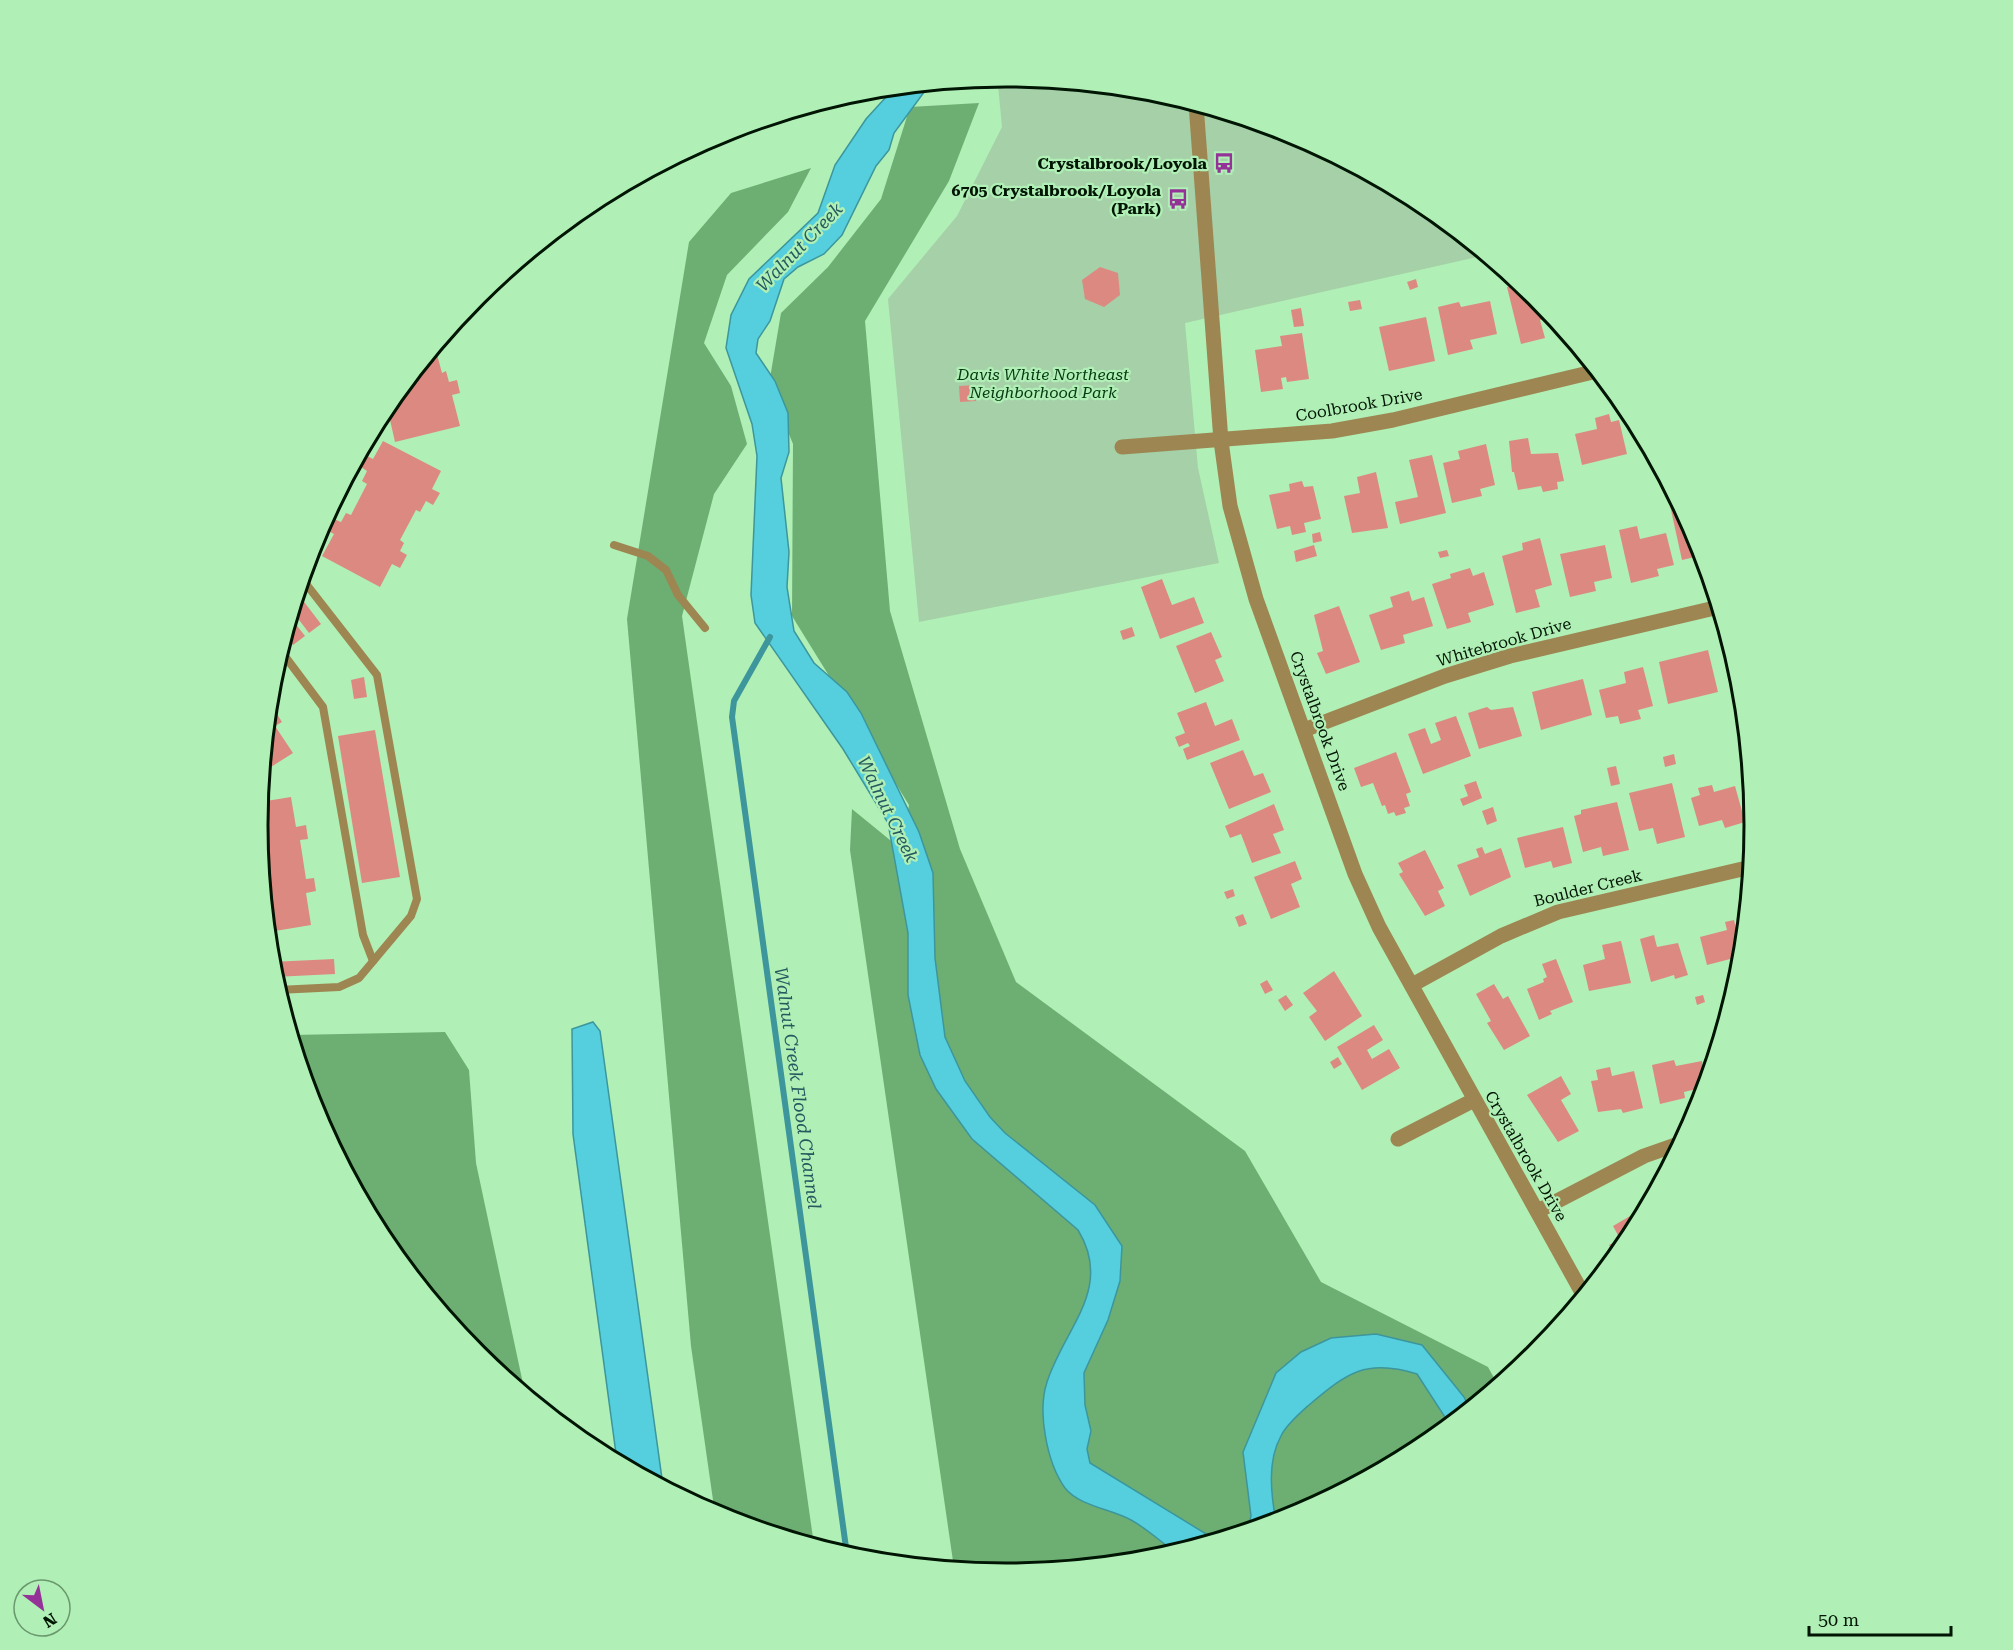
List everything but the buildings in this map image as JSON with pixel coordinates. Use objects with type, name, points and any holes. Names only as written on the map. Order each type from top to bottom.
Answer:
[{"type":"street","name":"Crystalbrook Drive","points":[[1197,112],[1221,441],[1230,506],[1240,551],[1355,874],[1379,927],[1580,1289]]},
{"type":"street","name":"Coolbrook Drive","points":[[1122,447],[1332,431],[1392,420],[1589,373]]},
{"type":"street","name":"Whitebrook Drive","points":[[1304,730],[1445,676],[1510,656],[1711,609]]},
{"type":"street","name":"Boulder Creek","points":[[1412,986],[1529,922],[1558,912],[1743,869]]},
{"type":"street","points":[[1398,1139],[1474,1100]]},
{"type":"street","points":[[1538,1211],[1644,1156],[1670,1147]]},
{"type":"lane","points":[[614,545],[648,556],[666,570],[678,595],[705,628]]},
{"type":"lane","points":[[288,990],[339,987],[359,978],[411,916],[417,898],[379,686],[371,666],[308,587]]},
{"type":"lane","points":[[288,660],[323,707],[363,935],[374,961]]},
{"type":"green space","name":"Davis White Northeast Neighborhood Park","points":[[998,87],[1103,93],[1198,112],[1289,143],[1333,163],[1417,211],[1477,257],[1185,323],[1198,468],[1219,563],[919,622],[888,299],[957,216],[1002,127]]},
{"type":"green space","points":[[979,103],[949,181],[865,321],[890,611],[960,849],[1016,982],[1245,1151],[1321,1282],[1488,1367],[1494,1379],[1417,1439],[1333,1487],[1244,1524],[1198,1538],[1103,1557],[1006,1563],[953,1561],[850,850],[852,809],[901,849],[909,805],[792,616],[793,444],[769,384],[781,313],[828,267],[881,199],[910,107]]},
{"type":"green space","points":[[811,168],[788,212],[727,275],[704,343],[731,386],[747,444],[714,494],[682,616],[813,1537],[769,1524],[713,1502],[691,1346],[627,619],[689,242],[731,193]]},
{"type":"green space","points":[[445,1032],[469,1070],[476,1163],[523,1382],[452,1312],[393,1235],[367,1194],[345,1151],[325,1107],[300,1035]]},
{"type":"water","name":"Walnut Creek","points":[[924,92],[894,133],[889,150],[876,166],[842,235],[824,254],[798,267],[784,279],[770,321],[758,339],[756,353],[775,381],[788,413],[789,452],[781,478],[789,552],[787,587],[794,631],[814,663],[847,692],[861,713],[919,832],[933,873],[935,958],[945,1037],[965,1081],[990,1117],[1005,1133],[1095,1205],[1122,1246],[1120,1281],[1108,1320],[1084,1373],[1085,1405],[1091,1431],[1087,1449],[1090,1463],[1208,1535],[1166,1545],[1131,1520],[1078,1499],[1065,1488],[1053,1465],[1044,1422],[1044,1394],[1055,1362],[1082,1308],[1088,1290],[1091,1271],[1088,1251],[1078,1230],[972,1139],[936,1089],[920,1055],[908,995],[908,933],[888,823],[843,749],[755,623],[751,595],[757,456],[752,424],[726,348],[731,315],[749,279],[818,213],[835,165],[866,119],[886,97]]},
{"type":"water","points":[[593,1022],[600,1031],[662,1477],[616,1451],[573,1134],[572,1029]]},
{"type":"water","points":[[1376,1334],[1422,1345],[1466,1402],[1445,1418],[1417,1374],[1399,1369],[1370,1368],[1346,1377],[1309,1405],[1283,1432],[1272,1467],[1275,1512],[1249,1522],[1251,1516],[1243,1452],[1276,1373],[1301,1352],[1331,1338]]},
{"type":"waterway","name":"Walnut Creek Flood Channel","points":[[770,637],[734,701],[732,717],[846,1545]]},
{"type":"place","name":"Crystalbrook/Loyola","points":[[1224,163]]},
{"type":"place","name":"6705 Crystalbrook/Loyola (Park)","points":[[1178,199]]}]
